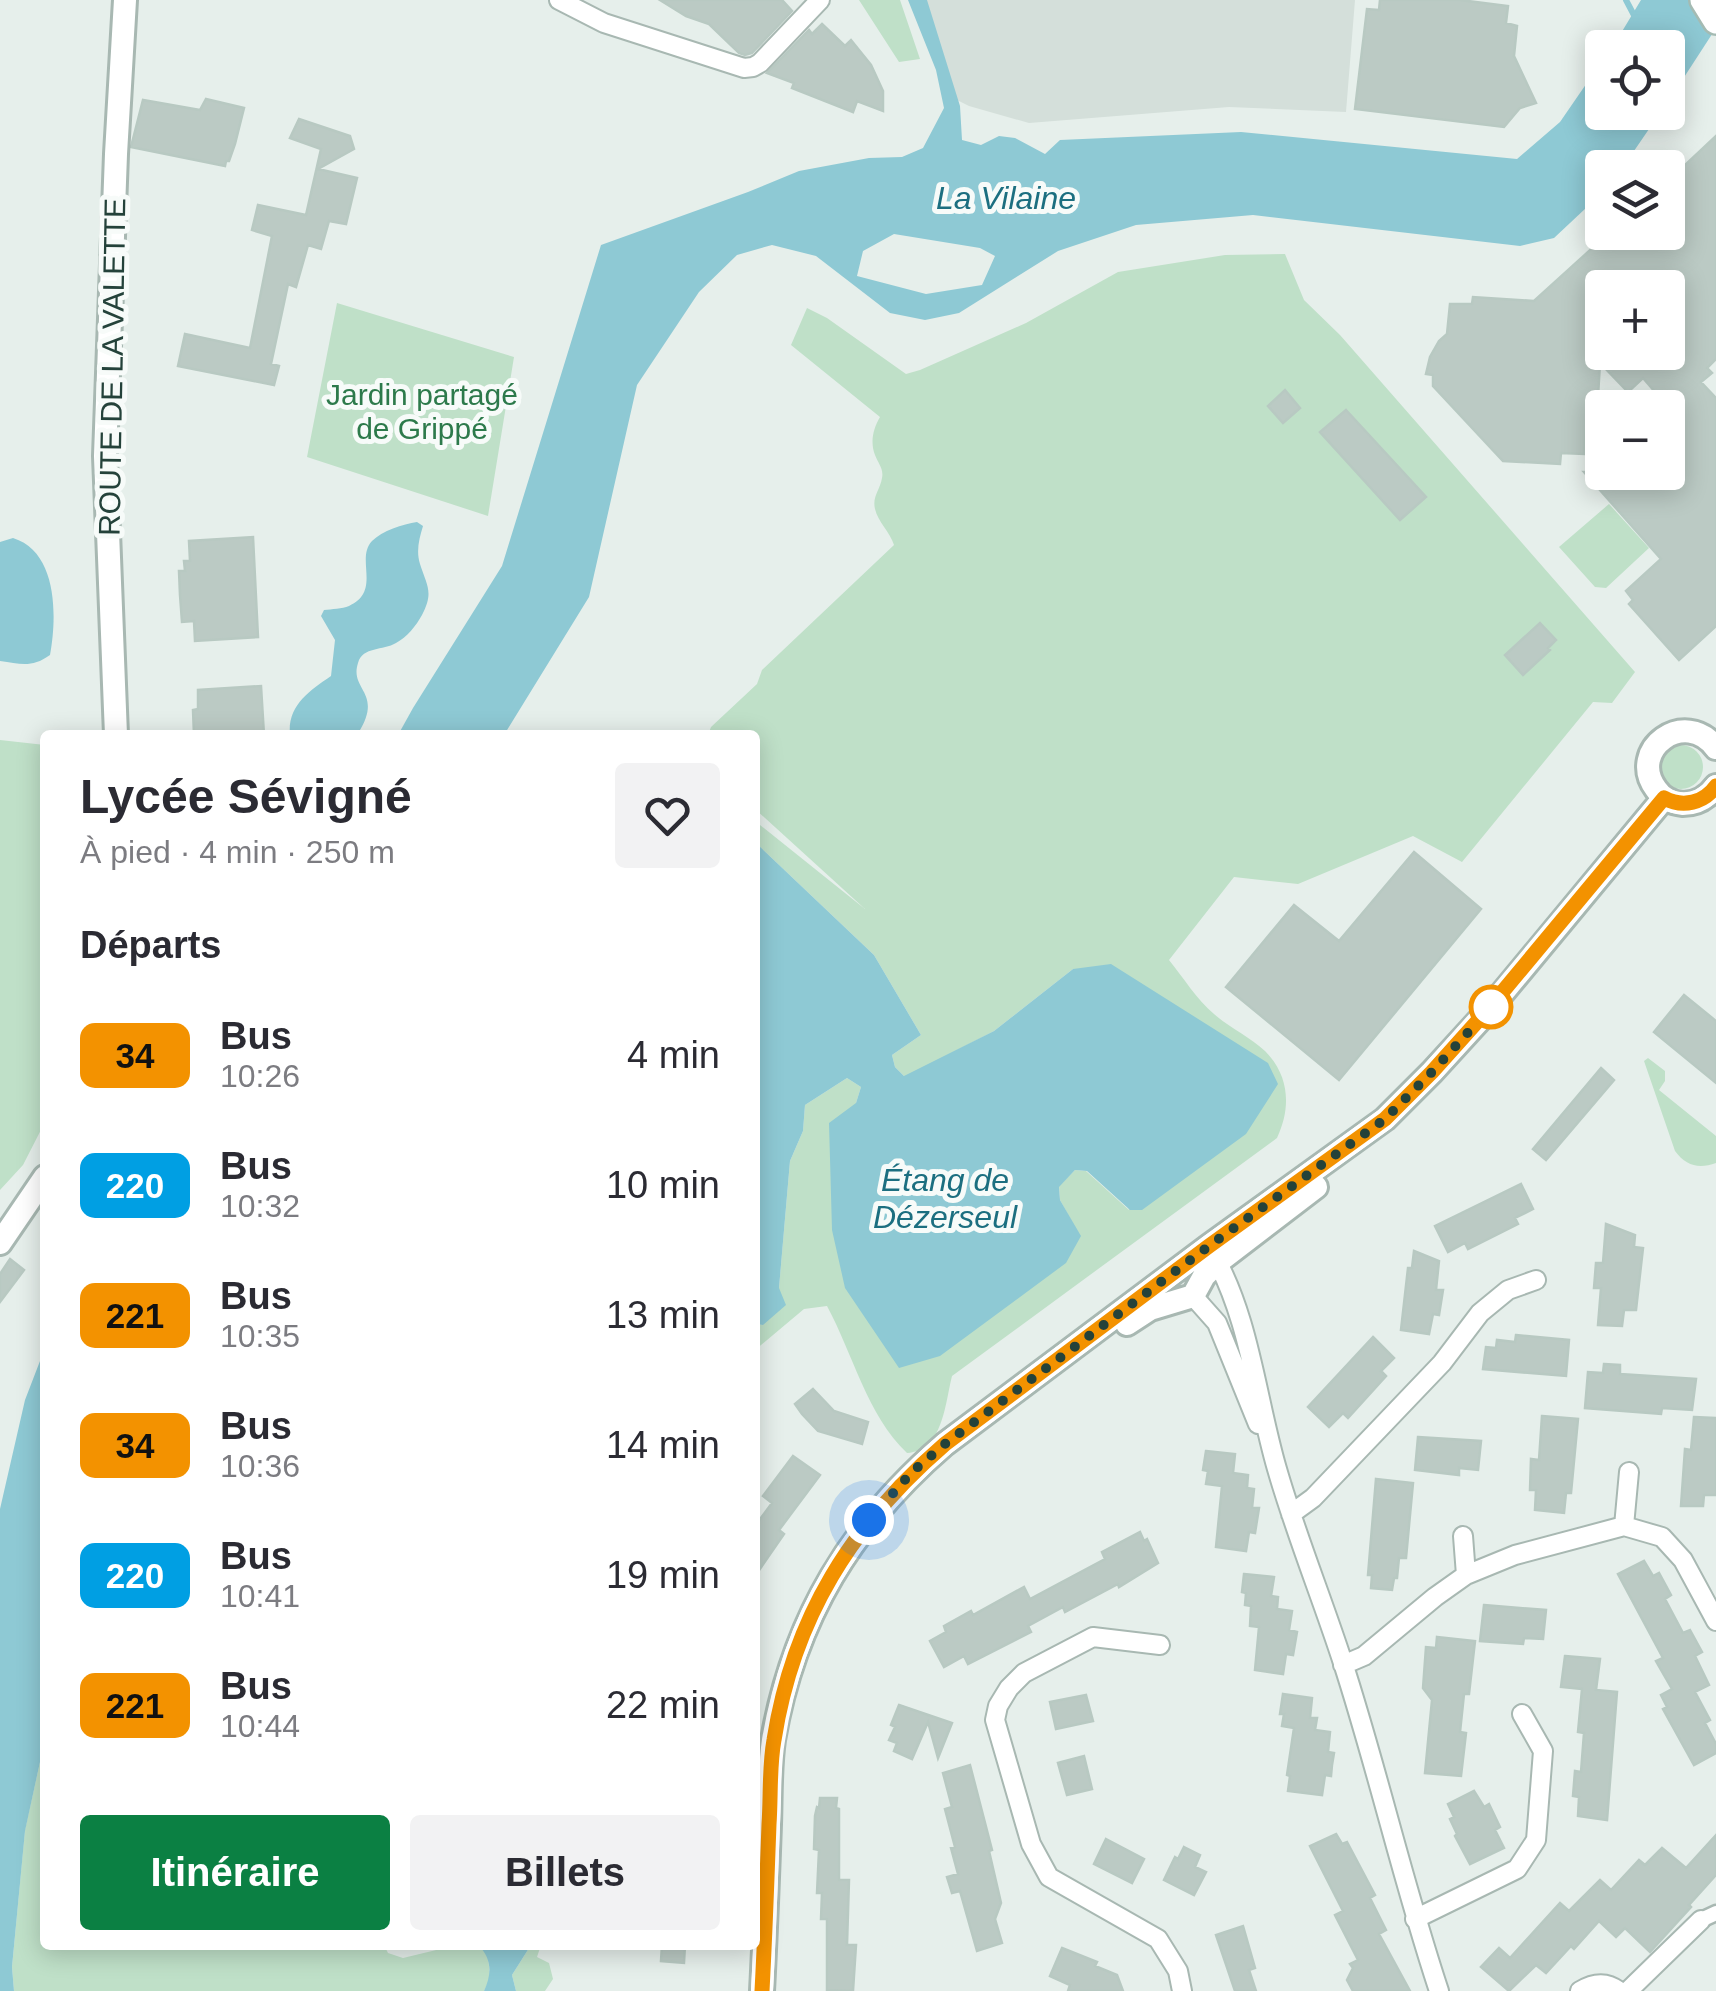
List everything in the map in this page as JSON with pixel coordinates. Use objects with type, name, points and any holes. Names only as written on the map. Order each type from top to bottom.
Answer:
[{"type":"main road","points":[[1703,0],[1716,21]]},
{"type":"street","name":"ROUTE DE LA VALETTE","points":[[116,730],[104,456],[125,0]]},
{"type":"street","points":[[559,0],[604,22],[744,68],[760,63],[820,0]]},
{"type":"street","points":[[1713,737],[1684,730],[1671,734],[1652,751],[1648,774],[1652,786],[1672,802],[1700,801],[1714,792]]},
{"type":"street","points":[[762,1991],[773,1744],[785,1684],[806,1625],[855,1538],[912,1472],[945,1444],[1213,1254],[1385,1119],[1484,1014],[1664,798]]},
{"type":"street","points":[[0,1243],[40,1184]]},
{"type":"street","points":[[945,1444],[1150,1309],[1193,1296],[1213,1254]]},
{"type":"street","points":[[1213,1254],[1239,1316],[1290,1514],[1344,1665],[1439,1991]]},
{"type":"street","points":[[1290,1514],[1313,1498],[1442,1363],[1480,1313],[1508,1290],[1536,1280]]},
{"type":"street","points":[[1193,1296],[1217,1324],[1276,1465]]},
{"type":"street","points":[[1624,1526],[1629,1472]]},
{"type":"street","points":[[1344,1665],[1364,1656],[1466,1574],[1515,1555],[1624,1526],[1662,1537],[1683,1560],[1716,1621]]},
{"type":"street","points":[[1463,1536],[1466,1574]]},
{"type":"street","points":[[1160,1646],[1093,1637],[1024,1674],[998,1706],[995,1720],[1031,1844],[1049,1878],[1158,1940],[1178,1971],[1182,1991]]},
{"type":"street","points":[[1415,1918],[1517,1869],[1536,1840],[1543,1752],[1522,1714]]},
{"type":"street","points":[[1628,1991],[1708,1916]]},
{"type":"street","points":[[1580,1991],[1606,1984],[1619,1991]]},
{"type":"shaded area","points":[[920,0],[1355,0],[1346,112],[1229,107],[1029,123],[951,97]]},
{"type":"green space","points":[[859,0],[900,0],[920,59],[899,62]]},
{"type":"green space","points":[[1285,254],[1304,300],[1340,335],[1635,672],[1612,703],[1593,702],[1462,862],[1413,836],[1298,884],[1234,877],[1169,960],[1208,1008],[1273,1061],[1286,1093],[1285,1115],[1277,1138],[952,1376],[935,1435],[919,1450],[907,1453],[881,1421],[827,1306],[804,1309],[760,1346],[760,1325],[779,1288],[790,1161],[803,1131],[805,1105],[847,1078],[861,1087],[856,1103],[1080,1236],[1060,1200],[1059,1186],[1075,1170],[1086,1171],[1129,1210],[1073,969],[994,1031],[905,1077],[895,1067],[892,1055],[921,1035],[874,955],[760,847],[760,825],[865,909],[760,814],[760,730],[710,730],[757,684],[762,670],[894,545],[874,505],[882,475],[873,445],[880,417],[791,345],[807,308],[906,374],[1026,323],[1118,272],[1225,255]]},
{"type":"green space","name":"Jardin partagé de Grippé","points":[[337,303],[514,357],[488,516],[307,457]]},
{"type":"green space","points":[[1609,504],[1649,548],[1606,588],[1595,587],[1559,547]]},
{"type":"green space","points":[[0,740],[40,744],[40,1132],[23,1165],[0,1190]]},
{"type":"green space","points":[[1681,745],[1697,751],[1703,767],[1697,783],[1681,789],[1665,783],[1659,767],[1665,751]]},
{"type":"green space","points":[[1648,1058],[1665,1071],[1665,1081],[1659,1090],[1716,1136],[1716,1163],[1693,1165],[1675,1151],[1644,1061]]},
{"type":"green space","points":[[40,1762],[40,1950],[386,1950],[403,1958],[436,1950],[484,1950],[488,1954],[490,1979],[484,1991],[14,1991],[12,1967],[25,1830]]},
{"type":"green space","points":[[528,1950],[539,1950],[537,1957],[549,1963],[553,1979],[545,1991],[516,1991],[512,1975]]},
{"type":"water","name":"La Vilaine","points":[[908,0],[927,0],[960,106],[962,140],[981,145],[999,136],[1015,138],[1045,154],[1060,140],[1241,132],[1517,159],[1560,122],[1585,86],[1585,130],[1648,130],[1635,150],[1585,150],[1585,209],[1554,238],[1520,246],[1253,215],[1136,225],[1058,251],[959,313],[925,320],[890,313],[816,256],[772,245],[737,255],[699,292],[637,385],[589,597],[507,730],[401,730],[502,566],[601,245],[799,171],[869,158],[902,157],[923,148],[944,108],[936,70]],"holes":[[[894,234],[980,248],[995,256],[982,285],[926,294],[857,276],[863,251]]]},
{"type":"water","points":[[1641,0],[1716,0],[1716,28],[1685,76],[1685,30],[1623,30]]},
{"type":"water","points":[[417,522],[423,526],[418,554],[428,600],[420,619],[404,638],[369,651],[358,663],[358,680],[368,710],[360,730],[290,730],[296,708],[331,676],[335,640],[321,616],[324,610],[349,606],[359,600],[366,584],[367,548],[393,528]]},
{"type":"water","points":[[13,538],[28,545],[39,557],[51,588],[54,623],[50,655],[32,663],[0,661],[0,542]]},
{"type":"water","name":"Étang de Dézerseul","points":[[760,847],[874,955],[921,1035],[892,1055],[895,1067],[904,1076],[994,1031],[1073,969],[1111,964],[1268,1063],[1278,1084],[1246,1134],[1142,1210],[1130,1210],[1087,1171],[1075,1170],[1059,1187],[1060,1200],[1081,1236],[1066,1263],[940,1356],[899,1368],[845,1288],[832,1230],[829,1123],[856,1103],[861,1087],[847,1078],[805,1105],[803,1131],[790,1161],[779,1288],[786,1305],[763,1325]]},
{"type":"water","points":[[40,1361],[40,1762],[25,1831],[12,1967],[14,1991],[0,1991],[0,1509],[25,1400]]},
{"type":"water","points":[[482,1950],[528,1950],[512,1975],[516,1991],[484,1991],[489,1967]]},
{"type":"building","points":[[660,0],[782,0],[792,11],[752,53],[745,55],[709,24]]},
{"type":"building","points":[[1380,0],[1460,0],[1508,6],[1506,23],[1517,26],[1514,56],[1536,103],[1520,108],[1504,127],[1355,109],[1367,9],[1379,10]]},
{"type":"building","points":[[822,24],[845,46],[851,40],[871,65],[883,91],[883,111],[857,101],[853,112],[792,88],[794,83],[767,73],[809,30],[812,34]]},
{"type":"building","points":[[206,99],[244,108],[225,166],[131,147],[143,100],[200,110]]},
{"type":"building","points":[[299,119],[350,136],[354,149],[318,169],[357,178],[346,224],[329,221],[321,249],[308,245],[296,287],[288,284],[271,364],[279,366],[274,385],[178,366],[185,334],[250,348],[272,236],[252,230],[258,205],[306,215],[321,149],[290,138]]},
{"type":"building","points":[[1716,136],[1716,359],[1707,368],[1712,373],[1701,382],[1716,398],[1716,626],[1679,660],[1629,604],[1633,600],[1626,591],[1661,559],[1600,490],[1685,490],[1685,390],[1653,390],[1643,378],[1626,390],[1607,370],[1685,370],[1685,270],[1585,270],[1585,370],[1600,370],[1598,390],[1585,390],[1584,454],[1561,453],[1560,464],[1503,461],[1433,386],[1433,375],[1426,374],[1430,357],[1447,334],[1450,304],[1472,304],[1473,297],[1534,301],[1590,250],[1685,250],[1685,165]]},
{"type":"building","points":[[1285,390],[1300,408],[1283,423],[1268,406]]},
{"type":"building","points":[[1346,410],[1426,497],[1400,520],[1320,432]]},
{"type":"building","points":[[253,537],[258,637],[195,641],[194,621],[182,622],[180,595],[179,571],[185,571],[184,561],[190,561],[189,541]]},
{"type":"building","points":[[1540,623],[1556,640],[1523,675],[1505,655]]},
{"type":"building","points":[[261,686],[264,730],[194,730],[198,690]]},
{"type":"building","points":[[1414,852],[1481,909],[1339,1080],[1226,987],[1294,905],[1339,941]]},
{"type":"building","points":[[1684,995],[1716,1021],[1716,1083],[1654,1032]]},
{"type":"building","points":[[1601,1068],[1614,1080],[1546,1160],[1533,1149]]},
{"type":"building","points":[[1521,1184],[1533,1209],[1515,1218],[1518,1224],[1468,1249],[1465,1243],[1448,1252],[1435,1226]]},
{"type":"building","points":[[1606,1224],[1635,1235],[1634,1247],[1643,1248],[1636,1310],[1624,1310],[1622,1326],[1598,1325],[1601,1288],[1594,1288],[1596,1263],[1603,1263]]},
{"type":"building","points":[[1414,1251],[1439,1261],[1436,1290],[1443,1290],[1439,1315],[1433,1314],[1429,1334],[1401,1330],[1408,1268],[1412,1268]]},
{"type":"building","points":[[10,1259],[24,1270],[0,1302],[0,1274]]},
{"type":"building","points":[[1516,1335],[1569,1340],[1566,1376],[1483,1369],[1486,1347],[1496,1348],[1497,1340],[1515,1342]]},
{"type":"building","points":[[1373,1337],[1394,1358],[1381,1371],[1386,1376],[1348,1418],[1343,1413],[1329,1427],[1308,1407]]},
{"type":"building","points":[[1604,1364],[1620,1365],[1620,1374],[1696,1379],[1692,1410],[1662,1408],[1661,1414],[1585,1408],[1588,1372],[1603,1373]]},
{"type":"building","points":[[813,1389],[834,1411],[868,1422],[862,1444],[818,1431],[802,1414],[795,1404]]},
{"type":"building","points":[[1542,1416],[1578,1419],[1571,1493],[1566,1493],[1564,1513],[1535,1510],[1536,1490],[1530,1490],[1531,1459],[1539,1460]]},
{"type":"building","points":[[1694,1417],[1716,1418],[1716,1495],[1704,1495],[1703,1506],[1681,1506],[1685,1449],[1691,1450]]},
{"type":"building","points":[[1418,1437],[1481,1441],[1478,1470],[1459,1468],[1459,1475],[1415,1470]]},
{"type":"building","points":[[1206,1451],[1235,1454],[1233,1473],[1248,1475],[1247,1488],[1254,1489],[1252,1508],[1259,1508],[1255,1533],[1249,1532],[1246,1551],[1216,1547],[1222,1486],[1206,1484]]},
{"type":"building","points":[[793,1456],[820,1475],[779,1530],[784,1534],[760,1569],[760,1519],[772,1503],[763,1496]]},
{"type":"building","points":[[1376,1479],[1413,1483],[1406,1558],[1399,1558],[1392,1590],[1371,1588],[1372,1575],[1368,1575]]},
{"type":"building","points":[[1140,1532],[1158,1563],[1119,1587],[1118,1584],[1065,1612],[1063,1607],[1028,1626],[1031,1632],[968,1664],[964,1656],[944,1667],[930,1641],[946,1632],[944,1626],[1024,1587],[1030,1599],[1105,1559],[1102,1552]]},
{"type":"building","points":[[1644,1561],[1653,1576],[1659,1573],[1671,1595],[1665,1599],[1683,1633],[1690,1630],[1702,1652],[1695,1656],[1709,1685],[1695,1692],[1710,1720],[1705,1723],[1716,1744],[1716,1753],[1694,1765],[1663,1709],[1667,1707],[1661,1695],[1672,1689],[1656,1661],[1663,1658],[1618,1574]]},
{"type":"building","points":[[1244,1574],[1274,1577],[1271,1596],[1278,1597],[1277,1609],[1292,1611],[1289,1630],[1297,1632],[1293,1655],[1286,1654],[1283,1674],[1255,1670],[1259,1627],[1250,1626],[1251,1606],[1245,1605],[1246,1593],[1242,1592]]},
{"type":"building","points":[[1484,1605],[1546,1610],[1543,1639],[1524,1638],[1523,1644],[1480,1641]]},
{"type":"building","points":[[1437,1637],[1475,1641],[1460,1732],[1466,1733],[1461,1776],[1425,1773],[1432,1700],[1423,1688],[1426,1647],[1436,1648]]},
{"type":"building","points":[[1565,1656],[1600,1659],[1596,1690],[1617,1692],[1607,1820],[1578,1816],[1579,1797],[1573,1796],[1575,1771],[1581,1772],[1584,1733],[1578,1732],[1582,1689],[1561,1687]]},
{"type":"building","points":[[1283,1694],[1312,1698],[1310,1718],[1317,1718],[1315,1730],[1330,1732],[1328,1752],[1334,1753],[1331,1776],[1325,1775],[1322,1795],[1288,1791],[1294,1728],[1282,1726]]},
{"type":"building","points":[[1086,1695],[1093,1721],[1056,1729],[1050,1702]]},
{"type":"building","points":[[899,1705],[952,1723],[938,1758],[928,1722],[912,1759],[894,1751],[897,1743],[889,1740]]},
{"type":"building","points":[[1084,1756],[1092,1789],[1067,1795],[1058,1763]]},
{"type":"building","points":[[970,1765],[1001,1903],[995,1919],[1002,1943],[977,1951],[960,1891],[952,1893],[947,1877],[958,1874],[945,1809],[952,1807],[943,1773]]},
{"type":"building","points":[[1474,1791],[1484,1807],[1489,1804],[1504,1848],[1470,1864],[1455,1836],[1450,1819],[1454,1817],[1448,1804]]},
{"type":"building","points":[[820,1798],[837,1798],[839,1809],[839,1880],[849,1880],[847,1945],[856,1945],[853,1991],[827,1990],[827,1919],[821,1919],[822,1893],[817,1893],[819,1850],[814,1849]]},
{"type":"building","points":[[1336,1834],[1342,1844],[1347,1842],[1375,1895],[1370,1898],[1386,1930],[1379,1934],[1410,1991],[1353,1991],[1347,1980],[1353,1968],[1350,1964],[1358,1960],[1335,1915],[1343,1911],[1310,1846]]},
{"type":"building","points":[[1716,1835],[1716,1875],[1650,1952],[1625,1928],[1616,1937],[1599,1921],[1546,1973],[1536,1965],[1509,1991],[1481,1967],[1499,1948],[1510,1958],[1560,1903],[1569,1911],[1600,1880],[1611,1890],[1639,1860],[1645,1865],[1662,1848],[1686,1868]]},
{"type":"building","points":[[1106,1839],[1144,1859],[1132,1883],[1094,1864]]},
{"type":"building","points":[[1184,1847],[1200,1855],[1195,1867],[1206,1872],[1194,1895],[1164,1880]]},
{"type":"building","points":[[1243,1926],[1255,1968],[1249,1970],[1256,1991],[1235,1991],[1216,1935]]},
{"type":"building","points":[[1062,1948],[1117,1975],[1123,1991],[1068,1991],[1070,1985],[1050,1976]]},
{"type":"building","points":[[662,1950],[685,1950],[684,1963],[661,1961]]},
{"type":"waterway","points":[[1626,0],[1636,19]]},
{"type":"bus line","name":"34","points":[[762,1991],[773,1744],[785,1684],[806,1625],[855,1538],[912,1472],[945,1444],[1385,1119],[1484,1014],[1664,798],[1686,804],[1700,801],[1716,786]]},
{"type":"route","points":[[869,1520],[912,1472],[945,1444],[1385,1119],[1491,1007]]}]
